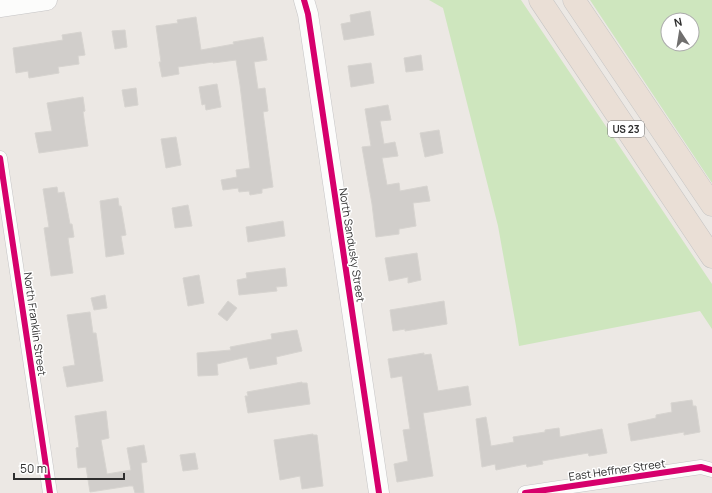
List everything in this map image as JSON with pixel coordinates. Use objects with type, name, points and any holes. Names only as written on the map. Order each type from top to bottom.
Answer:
[{"type":"highway","name":"US 23","points":[[540,0],[712,257]]},
{"type":"highway","name":"US 23","points":[[574,0],[712,205]]},
{"type":"street","points":[[0,7],[47,0]]},
{"type":"street","name":"North Sandusky Street","points":[[304,0],[308,14],[379,493]]},
{"type":"street","name":"North Franklin Street","points":[[0,158],[50,493]]},
{"type":"street","name":"East Heffner Street","points":[[525,493],[701,467],[712,470]]},
{"type":"green space","points":[[429,0],[521,0],[712,284],[712,329],[700,311],[519,346],[498,226],[443,8]]},
{"type":"green space","points":[[590,0],[712,0],[712,183]]},
{"type":"building","points":[[370,11],[374,35],[344,40],[341,24],[351,22],[350,15]]},
{"type":"building","points":[[196,17],[201,50],[234,44],[233,42],[263,37],[267,60],[254,62],[258,89],[265,88],[268,111],[263,112],[273,187],[262,189],[262,193],[250,195],[249,191],[239,192],[238,188],[223,190],[221,180],[237,177],[236,170],[250,168],[236,60],[178,67],[179,74],[162,77],[159,62],[161,62],[156,26],[178,23],[177,20]]},
{"type":"building","points":[[125,30],[127,47],[115,49],[112,31]]},
{"type":"building","points":[[81,32],[85,55],[78,56],[79,64],[58,67],[59,73],[29,78],[28,71],[16,73],[13,48],[63,40],[62,35]]},
{"type":"building","points":[[421,55],[423,70],[406,72],[404,58]]},
{"type":"building","points":[[371,63],[374,83],[351,87],[348,66]]},
{"type":"building","points":[[217,84],[221,107],[206,110],[205,104],[202,105],[199,87]]},
{"type":"building","points":[[136,88],[138,105],[125,107],[122,90]]},
{"type":"building","points":[[83,97],[85,111],[83,112],[88,146],[39,153],[35,133],[52,131],[47,103]]},
{"type":"building","points":[[388,105],[391,120],[380,121],[384,144],[395,142],[398,156],[382,158],[387,185],[399,183],[400,191],[427,186],[430,201],[413,203],[416,226],[399,229],[399,234],[376,237],[362,147],[371,146],[365,109]]},
{"type":"building","points":[[439,130],[443,153],[425,157],[420,133]]},
{"type":"building","points":[[176,137],[181,165],[166,168],[161,139]]},
{"type":"building","points":[[57,187],[58,193],[64,192],[70,224],[72,224],[74,237],[68,238],[73,273],[51,276],[44,228],[49,227],[43,189]]},
{"type":"building","points":[[118,198],[119,206],[121,206],[126,235],[121,236],[124,254],[106,257],[100,201]]},
{"type":"building","points":[[188,205],[192,226],[175,228],[172,208]]},
{"type":"building","points":[[283,221],[285,236],[248,242],[246,227]]},
{"type":"building","points":[[417,253],[421,280],[408,283],[408,277],[389,281],[385,258]]},
{"type":"building","points":[[285,268],[287,286],[276,287],[277,291],[239,295],[237,280],[247,278],[246,273]]},
{"type":"building","points":[[199,275],[204,303],[188,306],[183,278]]},
{"type":"building","points":[[105,295],[107,308],[94,310],[91,298]]},
{"type":"building","points":[[228,301],[237,308],[227,321],[218,314]]},
{"type":"building","points":[[444,301],[447,324],[405,331],[405,329],[393,331],[390,310]]},
{"type":"building","points":[[90,312],[93,333],[96,333],[103,381],[67,387],[63,367],[75,365],[67,315]]},
{"type":"building","points":[[297,330],[302,351],[276,357],[277,364],[250,369],[247,357],[217,364],[218,375],[198,376],[197,353],[231,350],[230,347],[272,339],[271,334]]},
{"type":"building","points":[[424,353],[424,355],[431,354],[438,391],[468,386],[471,405],[423,413],[433,476],[397,482],[394,464],[408,461],[403,430],[410,429],[402,376],[391,378],[388,359]]},
{"type":"building","points":[[302,382],[307,383],[310,404],[248,413],[245,396],[248,396],[247,392]]},
{"type":"building","points":[[692,400],[693,406],[696,406],[700,432],[684,435],[684,432],[631,441],[628,424],[656,418],[656,415],[672,412],[671,403]]},
{"type":"building","points":[[106,411],[109,438],[101,440],[107,474],[131,470],[127,448],[144,445],[147,462],[141,463],[144,493],[135,493],[133,486],[90,492],[86,467],[78,468],[76,448],[79,447],[75,416]]},
{"type":"building","points":[[486,417],[491,446],[514,442],[513,437],[545,432],[545,430],[559,428],[560,437],[602,429],[607,453],[589,456],[588,453],[542,461],[543,464],[527,467],[526,464],[496,470],[495,464],[482,467],[476,419]]},
{"type":"building","points":[[313,434],[317,435],[323,486],[302,489],[300,476],[280,480],[274,440]]},
{"type":"building","points":[[195,453],[198,469],[183,471],[180,455]]},
{"type":"cycle path","points":[[304,0],[308,14],[379,493]]},
{"type":"cycle path","points":[[0,158],[50,493]]},
{"type":"cycle path","points":[[525,493],[701,467],[712,470]]}]
